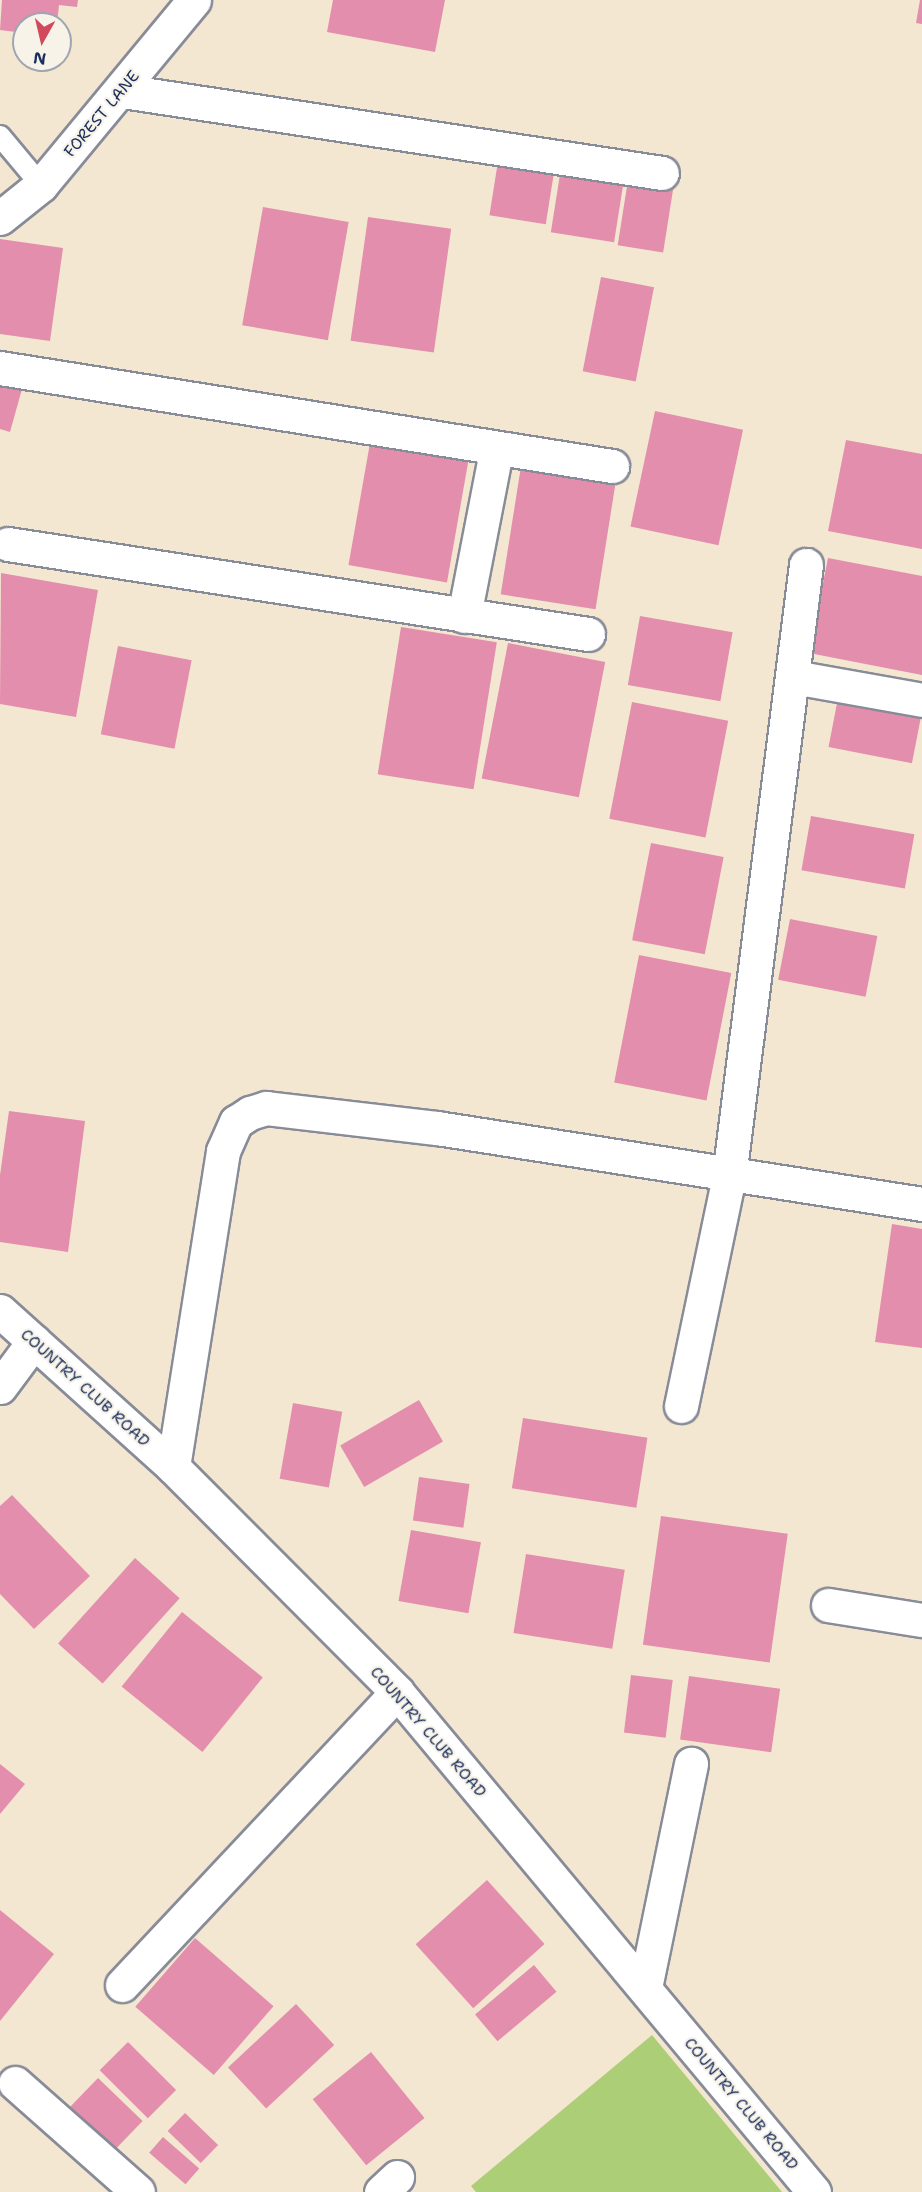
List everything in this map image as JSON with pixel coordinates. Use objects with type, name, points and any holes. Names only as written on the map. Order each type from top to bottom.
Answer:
[{"type":"street","name":"FOREST LANE","points":[[0,218],[41,185],[123,91],[194,0]]},
{"type":"street","points":[[123,91],[662,173]]},
{"type":"street","points":[[0,368],[496,451],[612,466]]},
{"type":"street","points":[[464,616],[496,451]]},
{"type":"street","points":[[8,544],[588,634]]},
{"type":"street","points":[[681,1406],[729,1176],[794,677],[806,564]]},
{"type":"street","points":[[794,677],[922,700]]},
{"type":"street","points":[[173,1467],[223,1151],[236,1122],[250,1113],[266,1108],[437,1128],[729,1176],[922,1204]]},
{"type":"street","name":"COUNTRY CLUB ROAD","points":[[0,1311],[173,1467],[397,1692],[814,2192]]},
{"type":"street","points":[[0,1387],[34,1341]]},
{"type":"street","points":[[828,1605],[922,1620]]},
{"type":"street","points":[[122,1985],[397,1692]]},
{"type":"street","points":[[645,1988],[691,1764]]},
{"type":"street","points":[[15,2083],[138,2192]]},
{"type":"lane","points":[[0,136],[41,185]]},
{"type":"green space","points":[[652,2035],[782,2192],[476,2192],[471,2186]]},
{"type":"building","points":[[2,0],[78,0],[77,7],[59,5],[58,12],[12,12],[12,32],[0,30]]},
{"type":"building","points":[[333,0],[445,0],[435,52],[327,32]]},
{"type":"building","points":[[920,0],[922,0],[922,24],[916,23]]},
{"type":"building","points":[[499,155],[555,164],[546,224],[489,215]]},
{"type":"building","points":[[561,168],[624,178],[614,242],[551,232]]},
{"type":"building","points":[[628,180],[673,187],[663,252],[618,245]]},
{"type":"building","points":[[263,207],[349,222],[328,340],[242,325]]},
{"type":"building","points":[[368,217],[451,229],[434,352],[351,341]]},
{"type":"building","points":[[0,239],[63,248],[50,341],[0,334]]},
{"type":"building","points":[[601,277],[654,287],[636,382],[583,371]]},
{"type":"building","points":[[0,383],[22,389],[10,432],[0,429]]},
{"type":"building","points":[[655,411],[743,430],[718,545],[630,526]]},
{"type":"building","points":[[846,440],[922,454],[922,549],[828,531]]},
{"type":"building","points":[[370,443],[468,460],[447,582],[348,565]]},
{"type":"building","points":[[522,460],[617,475],[596,609],[501,594]]},
{"type":"building","points":[[828,558],[922,576],[922,675],[809,653]]},
{"type":"building","points":[[1,573],[98,590],[76,717],[0,704]]},
{"type":"building","points":[[640,616],[733,632],[720,701],[628,685]]},
{"type":"building","points":[[401,627],[497,642],[473,789],[378,774]]},
{"type":"building","points":[[508,643],[605,662],[579,797],[482,778]]},
{"type":"building","points":[[118,646],[192,660],[174,749],[101,734]]},
{"type":"building","points":[[839,693],[922,709],[912,763],[829,747]]},
{"type":"building","points":[[632,702],[728,721],[705,838],[609,819]]},
{"type":"building","points":[[811,816],[914,834],[905,888],[801,870]]},
{"type":"building","points":[[651,843],[724,857],[705,954],[632,940]]},
{"type":"building","points":[[790,919],[877,936],[866,997],[778,980]]},
{"type":"building","points":[[639,955],[731,973],[706,1101],[614,1083]]},
{"type":"building","points":[[9,1111],[85,1121],[68,1252],[0,1242],[0,1175]]},
{"type":"building","points":[[892,1224],[922,1229],[922,1348],[875,1342]]},
{"type":"building","points":[[419,1400],[443,1442],[364,1487],[340,1446]]},
{"type":"building","points":[[293,1403],[342,1412],[329,1488],[280,1479]]},
{"type":"building","points":[[523,1418],[647,1438],[636,1508],[512,1488]]},
{"type":"building","points":[[419,1477],[470,1484],[463,1528],[413,1521]]},
{"type":"building","points":[[12,1495],[90,1576],[34,1629],[0,1594],[0,1506]]},
{"type":"building","points":[[661,1516],[788,1534],[770,1663],[643,1645]]},
{"type":"building","points":[[411,1530],[481,1542],[468,1613],[398,1601]]},
{"type":"building","points":[[526,1554],[625,1570],[612,1649],[513,1633]]},
{"type":"building","points":[[135,1558],[180,1598],[103,1684],[58,1643]]},
{"type":"building","points":[[182,1612],[263,1677],[202,1752],[122,1687]]},
{"type":"building","points":[[631,1675],[673,1680],[666,1738],[624,1733]]},
{"type":"building","points":[[689,1676],[780,1689],[771,1752],[680,1739]]},
{"type":"building","points":[[0,1764],[25,1784],[0,1814]]},
{"type":"building","points":[[487,1880],[545,1944],[473,2008],[416,1944]]},
{"type":"building","points":[[0,1910],[54,1954],[0,2021]]},
{"type":"building","points":[[195,1938],[273,2006],[214,2075],[135,2007]]},
{"type":"building","points":[[534,1965],[556,1992],[498,2041],[475,2014]]},
{"type":"building","points":[[296,2004],[334,2045],[266,2108],[228,2067]]},
{"type":"building","points":[[128,2042],[176,2090],[148,2118],[100,2070]]},
{"type":"building","points":[[371,2052],[424,2118],[366,2165],[313,2099]]},
{"type":"building","points":[[98,2078],[143,2121],[113,2151],[69,2108]]},
{"type":"building","points":[[185,2113],[218,2145],[201,2163],[168,2131]]},
{"type":"building","points":[[163,2137],[199,2168],[185,2184],[149,2153]]}]
